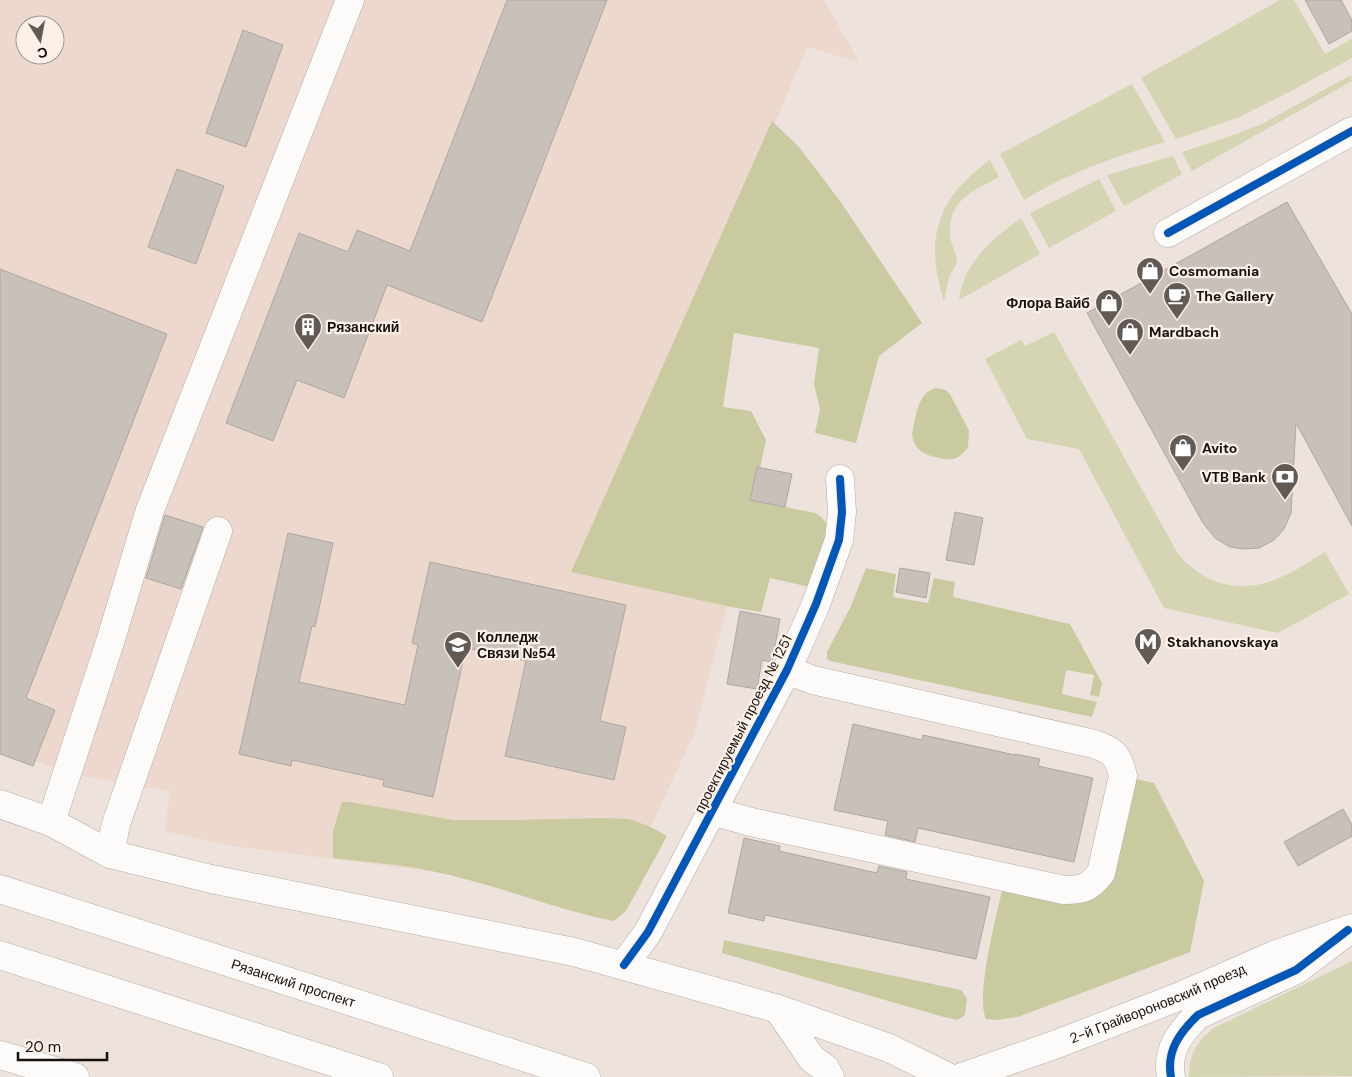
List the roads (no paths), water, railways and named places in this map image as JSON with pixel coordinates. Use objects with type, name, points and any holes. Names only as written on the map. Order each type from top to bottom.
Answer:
[{"type":"main road","points":[[51,822],[110,642],[150,510],[350,0]]},
{"type":"main road","points":[[1168,233],[1352,131]]},
{"type":"main road","name":"проектируемый проезд № 1251","points":[[624,965],[648,932],[787,670],[816,604],[839,540],[842,512],[840,479]]},
{"type":"main road","points":[[110,854],[116,824],[218,531]]},
{"type":"main road","points":[[712,811],[750,822],[1064,890],[1081,890],[1093,884],[1101,873],[1123,776],[1120,764],[1111,750],[1094,744],[813,680],[787,670]]},
{"type":"main road","points":[[0,804],[51,822],[110,854],[211,879],[574,952],[778,1009],[889,1048],[948,1077]]},
{"type":"main road","name":"Рязанский проспект","points":[[0,889],[586,1077]]},
{"type":"main road","points":[[1171,1077],[1170,1060],[1173,1047],[1188,1025],[1198,1015],[1296,970],[1350,929]]},
{"type":"main road","name":"2-й Грайвороновский проезд","points":[[962,1077],[1074,1038],[1274,955],[1350,929]]},
{"type":"main road","points":[[0,955],[379,1077]]},
{"type":"main road","points":[[778,1009],[812,1059],[825,1068],[830,1077]]},
{"type":"main road","points":[[0,1055],[75,1077]]},
{"type":"place","name":"Cosmomania","points":[[1150,295]]},
{"type":"place","name":"The Gallery","points":[[1177,320]]},
{"type":"place","name":"Флора Вайб","points":[[1109,327]]},
{"type":"place","name":"Рязанский","points":[[308,351]]},
{"type":"place","name":"Mardbach","points":[[1130,356]]},
{"type":"place","name":"Avito","points":[[1183,472]]},
{"type":"place","name":"VTB Bank","points":[[1285,501]]},
{"type":"place","name":"Stakhanovskaya","points":[[1148,666]]},
{"type":"place","name":"Колледж Связи №54","points":[[458,669]]}]
